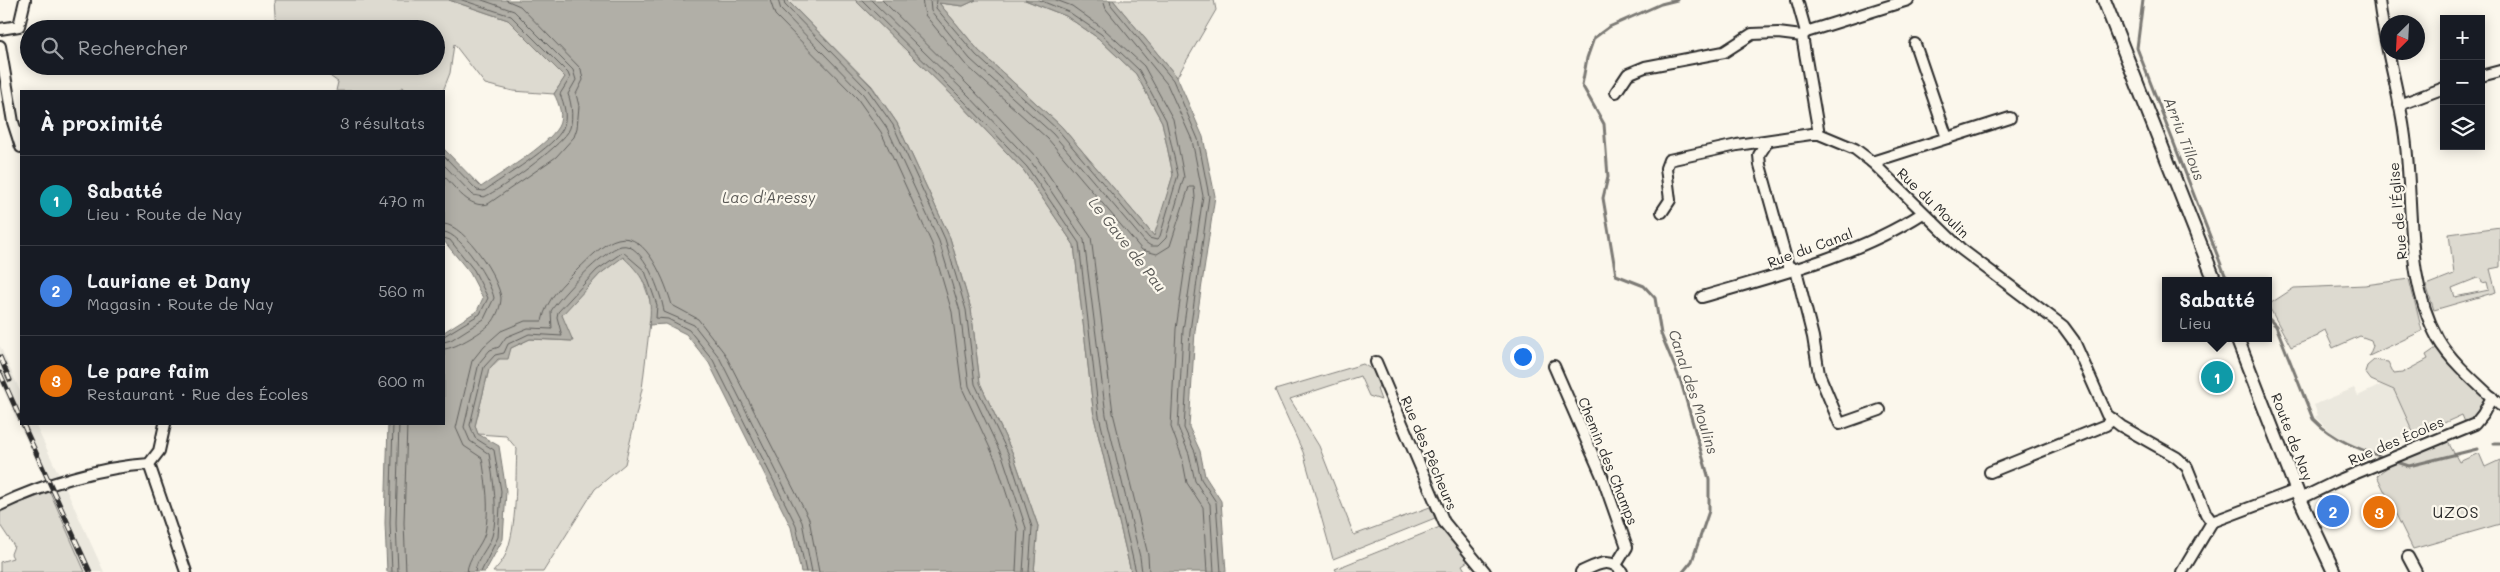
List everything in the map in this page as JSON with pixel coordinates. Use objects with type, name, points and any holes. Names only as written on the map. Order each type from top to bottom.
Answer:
[{"type":"main road","points":[[2104,0],[2212,277]]},
{"type":"main road","name":"Route de Nay","points":[[2239,342],[2298,494],[2334,572]]},
{"type":"street","points":[[0,29],[18,26],[25,0]]},
{"type":"street","points":[[1662,212],[1670,200],[1666,168],[1669,160],[1740,145],[1819,134],[1797,0]]},
{"type":"street","points":[[1616,92],[1628,74],[1645,67],[1724,52],[1752,34],[1804,34],[1908,0]]},
{"type":"street","name":"Rue de l'Église","points":[[2379,0],[2383,31],[2404,130],[2412,237],[2422,303],[2439,340],[2500,405]]},
{"type":"street","points":[[1915,44],[1947,138]]},
{"type":"street","points":[[0,46],[20,141]]},
{"type":"street","points":[[2485,75],[2500,71]]},
{"type":"street","points":[[2399,105],[2440,90]]},
{"type":"street","points":[[1872,162],[2010,118]]},
{"type":"street","name":"Rue du Moulin","points":[[1819,134],[1856,149],[1872,162],[1961,249],[2063,326],[2074,341],[2107,415],[2121,426],[2176,457],[2187,467],[2206,514],[2212,522]]},
{"type":"street","points":[[1768,141],[1759,155],[1759,159],[1788,266],[1796,270],[1813,337],[1819,374],[1840,424],[1880,410]]},
{"type":"street","points":[[1740,145],[1759,159]]},
{"type":"street","name":"Rue du Canal","points":[[1702,297],[1796,270],[1898,229],[1923,213]]},
{"type":"street","name":"Rue des Pêcheurs","points":[[1376,362],[1444,522],[1485,572]]},
{"type":"street","name":"Chemin des Champs","points":[[1554,366],[1602,476],[1627,547],[1619,568]]},
{"type":"street","name":"Rue des Écoles","points":[[2212,522],[2298,494],[2475,424],[2484,414],[2492,397]]},
{"type":"street","points":[[1990,472],[2106,425],[2113,419]]},
{"type":"street","points":[[150,464],[159,451],[165,425]]},
{"type":"street","points":[[0,505],[65,480],[125,466],[150,464]]},
{"type":"street","points":[[150,464],[186,572]]},
{"type":"street","points":[[2183,571],[2212,522]]},
{"type":"street","points":[[2408,557],[2416,572]]},
{"type":"street","points":[[1582,572],[1604,562],[1619,568]]},
{"type":"shaded area","points":[[274,0],[449,0],[508,20],[565,77],[554,94],[513,91],[485,84],[454,44],[450,73],[443,90],[406,90],[403,87],[398,90],[336,90],[338,82],[328,75],[445,75],[445,20],[275,20]]},
{"type":"shaded area","points":[[787,0],[855,0],[961,104],[1024,171],[1074,245],[1094,417],[1131,572],[1034,572],[1038,526],[1013,454],[980,383],[971,309],[950,238],[897,123],[872,86]]},
{"type":"shaded area","points":[[976,0],[1025,0],[1066,16],[1098,38],[1136,74],[1162,122],[1173,175],[1155,237],[1061,126],[979,51],[939,3],[963,6]]},
{"type":"shaded area","points":[[1113,0],[1214,0],[1216,10],[1177,77]]},
{"type":"shaded area","points":[[2500,227],[2500,267],[2490,269],[2496,292],[2434,310],[2426,285],[2454,274],[2449,234]],"holes":[[[2477,278],[2481,279],[2482,283],[2487,282],[2489,290],[2455,297],[2452,288]]]},
{"type":"shaded area","points":[[623,256],[640,273],[652,306],[642,389],[625,464],[595,489],[543,572],[493,572],[505,556],[512,531],[517,449],[506,436],[478,434],[475,426],[489,369],[511,348],[530,339],[572,341],[561,315],[600,274]]},
{"type":"shaded area","points":[[2409,279],[2422,331],[2369,356],[2373,346],[2371,340],[2360,336],[2333,348],[2325,330],[2318,334],[2318,336],[2291,347],[2272,312],[2272,302],[2294,288],[2365,285]]},
{"type":"shaded area","points":[[2442,344],[2494,395],[2467,427],[2462,415],[2424,432],[2413,432],[2394,390],[2371,380],[2365,372],[2367,366],[2374,360],[2388,362],[2394,374],[2402,373],[2428,359],[2426,355]]},
{"type":"shaded area","points":[[0,346],[20,391],[20,425],[35,425],[60,477],[46,483],[0,383]]},
{"type":"shaded area","points":[[1363,364],[1374,371],[1380,384],[1377,389],[1381,400],[1369,396],[1360,376],[1290,399],[1319,446],[1354,535],[1430,507],[1435,518],[1333,559],[1303,452],[1275,390]]},
{"type":"shaded area","points":[[2381,385],[2394,390],[2413,432],[2412,436],[2380,450],[2377,454],[2353,445],[2331,432],[2315,417],[2318,415],[2314,405],[2354,388],[2358,396]]},
{"type":"shaded area","points":[[2448,442],[2459,462],[2479,453],[2485,467],[2500,460],[2500,524],[2413,549],[2377,476],[2391,465]]},
{"type":"shaded area","points":[[64,485],[104,572],[85,572],[50,492]]},
{"type":"shaded area","points":[[50,492],[85,572],[0,572],[0,562],[13,558],[11,554],[14,546],[0,525],[0,510]]},
{"type":"shaded area","points":[[1440,527],[1468,561],[1462,565],[1466,572],[1337,572],[1335,569]]},
{"type":"water","name":"Lac d'Aressy","points":[[449,0],[787,0],[872,87],[897,123],[950,238],[971,309],[980,383],[1013,454],[1038,526],[1034,572],[801,572],[791,527],[709,363],[686,334],[666,324],[649,325],[650,305],[646,287],[631,264],[623,257],[600,274],[562,315],[573,341],[530,339],[511,348],[508,359],[498,359],[489,369],[475,426],[478,434],[499,446],[506,491],[503,539],[485,572],[387,572],[385,523],[388,425],[445,425],[445,331],[477,311],[483,298],[470,273],[445,242],[445,150],[481,187],[544,143],[558,127],[561,119],[559,106],[554,94],[565,77],[508,20]]},
{"type":"water","name":"Le Gave de Pau","points":[[855,0],[976,0],[963,6],[939,3],[979,51],[1061,126],[1154,236],[1173,175],[1162,122],[1136,74],[1098,38],[1066,16],[1025,0],[1113,0],[1177,77],[1203,137],[1215,196],[1195,331],[1189,427],[1200,451],[1205,476],[1221,501],[1226,572],[1131,572],[1094,417],[1074,245],[1024,171],[961,104]]},
{"type":"waterway","name":"Canal des Moulins","points":[[1677,0],[1661,4],[1609,27],[1594,38],[1587,58],[1582,85],[1604,124],[1608,177],[1603,198],[1616,275],[1644,286],[1655,298],[1661,334],[1681,382],[1709,479],[1709,511],[1692,561],[1683,572]]},
{"type":"waterway","name":"Arriu Tillous","points":[[2143,0],[2137,48],[2227,277]]},
{"type":"waterway","name":"Arriu Tillous","points":[[2272,322],[2276,326],[2313,419],[2338,438],[2385,458]]},
{"type":"waterway","name":"Arriu Tillous","points":[[2494,443],[2500,443]]},
{"type":"waterway","name":"Arriu Tillous","points":[[2394,461],[2409,466],[2477,449]]},
{"type":"railway","points":[[0,357],[10,380]]},
{"type":"railway","points":[[0,373],[20,418]]},
{"type":"railway","points":[[23,425],[90,572]]},
{"type":"place","name":"Sabatté","points":[[2217,377]]},
{"type":"place","name":"Lauriane et Dany","points":[[2333,511]]},
{"type":"place","name":"Le pare faim","points":[[2379,512]]},
{"type":"district","name":"UZOS","points":[[2456,512]]}]
